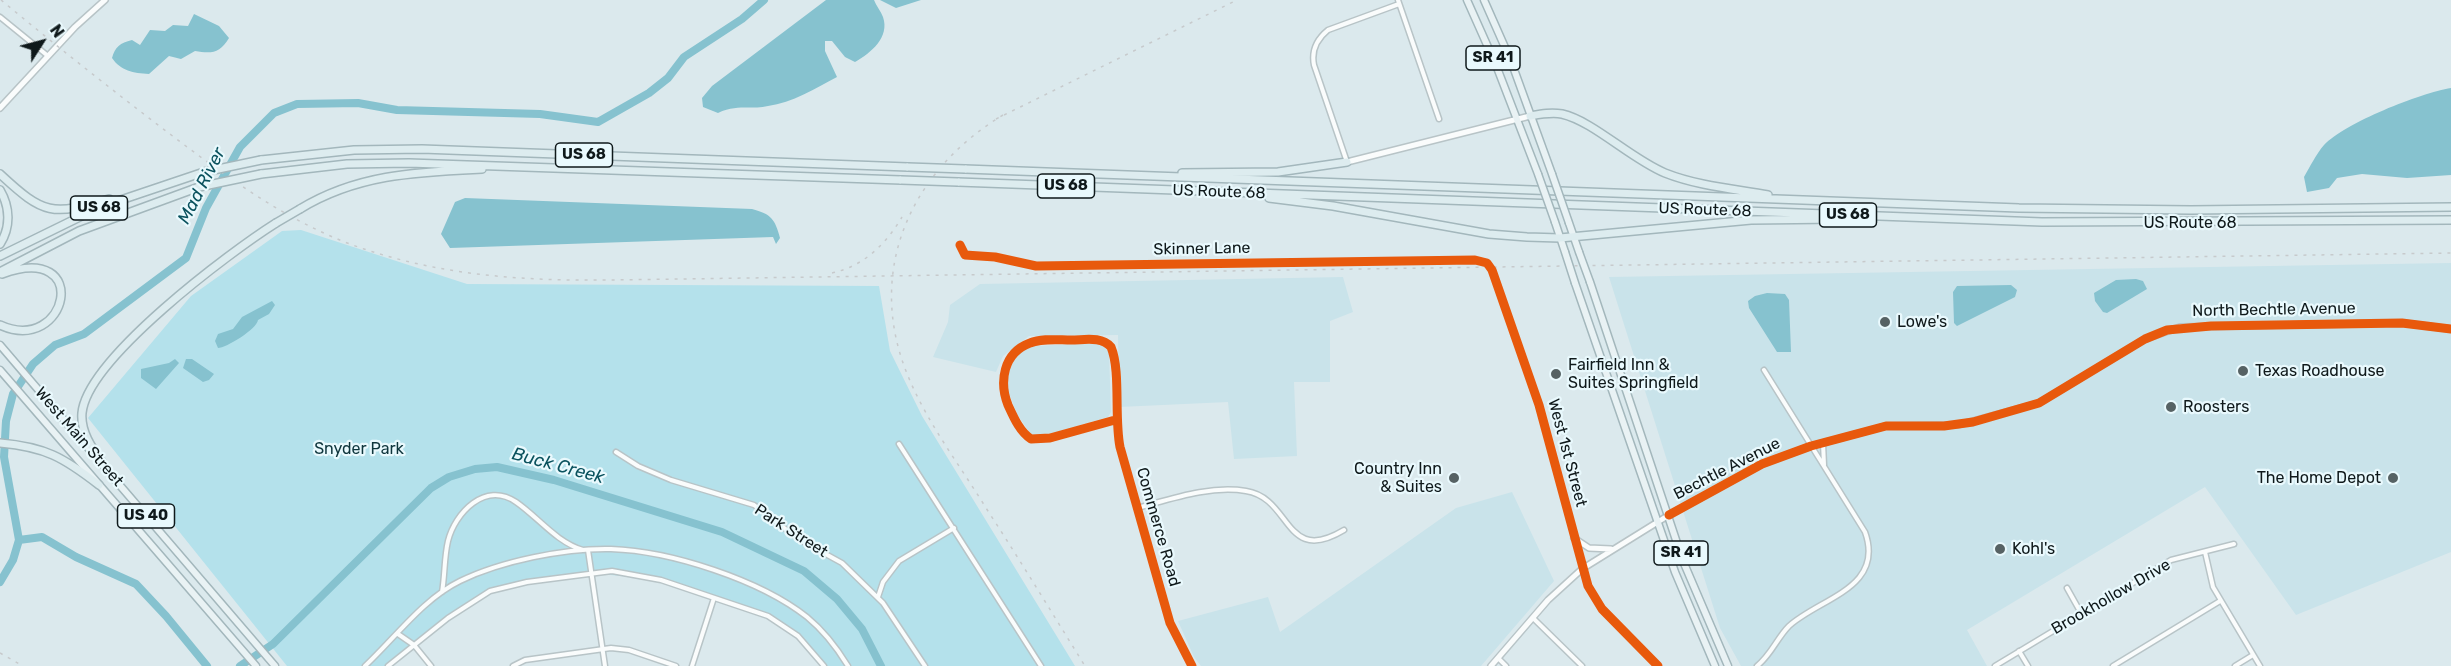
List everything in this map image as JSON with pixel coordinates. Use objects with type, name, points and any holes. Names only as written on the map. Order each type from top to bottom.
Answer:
[{"type":"highway","points":[[1530,116],[1551,112],[1570,116],[1635,158],[1679,178],[1797,200]]},
{"type":"highway","name":"US Route 68","points":[[146,190],[204,172],[261,160],[354,150],[422,149],[2105,210],[2451,207]]},
{"type":"highway","points":[[1144,176],[1278,172],[1347,162]]},
{"type":"highway","name":"US 68","points":[[0,273],[86,228],[199,187],[261,174],[379,163],[530,166]]},
{"type":"highway","points":[[108,471],[83,428],[83,404],[91,387],[115,357],[176,298],[222,261],[276,223],[343,188],[380,177],[425,171],[530,166]]},
{"type":"highway","name":"US Route 68","points":[[530,166],[1913,218],[2129,223],[2451,220]]},
{"type":"highway","points":[[0,174],[35,203],[58,211],[74,210],[146,190]]},
{"type":"highway","points":[[0,190],[6,202],[8,219],[8,227],[0,244]]},
{"type":"highway","name":"US 68","points":[[0,256],[66,222],[146,190]]},
{"type":"highway","points":[[1246,193],[1489,234],[1560,238],[1751,220],[1913,218]]},
{"type":"highway","points":[[0,273],[28,266],[41,268],[55,278],[62,293],[57,312],[44,324],[19,330],[0,325]]},
{"type":"highway","points":[[0,443],[27,446],[61,457],[99,484]]},
{"type":"main road","name":"SR 41","points":[[1467,0],[1496,65],[1538,174],[1675,572],[1715,666]]},
{"type":"main road","name":"SR 41","points":[[1484,0],[1511,61],[1552,174],[1701,607],[1728,666]]},
{"type":"main road","name":"West Main Street","points":[[0,345],[275,666]]},
{"type":"main road","name":"West Main Street","points":[[0,370],[256,666]]},
{"type":"street","points":[[0,108],[75,27],[105,0]]},
{"type":"street","points":[[1439,119],[1399,2],[1328,30],[1319,38],[1314,49],[1314,65],[1347,162],[1530,116]]},
{"type":"street","points":[[0,17],[49,56]]},
{"type":"street","name":"Skinner Lane","points":[[960,245],[965,255],[995,257],[1036,266],[1453,260]]},
{"type":"street","name":"West 1st Street","points":[[1453,260],[1481,260],[1487,263],[1492,270],[1540,408],[1582,568],[1592,594],[1602,609],[1658,666]]},
{"type":"street","name":"North Bechtle Avenue","points":[[2107,363],[2152,335],[2180,327],[2402,323],[2451,329]]},
{"type":"street","name":"Commerce Road","points":[[1115,420],[1050,438],[1031,440],[1020,427],[1006,400],[1004,373],[1014,354],[1030,343],[1100,340],[1108,343],[1113,351],[1115,420],[1137,508],[1170,623],[1192,666]]},
{"type":"street","name":"Bechtle Avenue","points":[[1491,666],[1562,585],[1582,568],[1669,515],[1762,464],[1811,446],[1886,426],[1944,426],[1973,422],[2039,404],[2107,363]]},
{"type":"street","points":[[1757,666],[1789,626],[1854,584],[1863,573],[1869,559],[1865,532],[1764,370]]},
{"type":"street","points":[[1824,443],[1824,466]]},
{"type":"street","points":[[900,444],[1041,666]]},
{"type":"street","name":"Park Street","points":[[616,452],[662,476],[761,509],[791,534],[842,563],[878,597],[925,666]]},
{"type":"street","points":[[1137,508],[1197,493],[1241,490],[1267,500],[1300,537],[1317,541],[1344,530]]},
{"type":"street","points":[[442,592],[446,549],[452,530],[466,509],[484,496],[497,495],[515,501],[552,533],[586,550]]},
{"type":"street","points":[[878,597],[883,582],[899,561],[954,528]]},
{"type":"street","points":[[1574,538],[1588,548],[1613,549]]},
{"type":"street","name":"Brookhollow Drive","points":[[1995,666],[2171,560],[2234,544]]},
{"type":"street","points":[[586,550],[604,666]]},
{"type":"street","points":[[365,666],[442,592],[485,571],[586,550],[622,550],[662,556],[706,569],[766,592],[794,607],[816,625],[848,666]]},
{"type":"street","points":[[2205,552],[2209,576],[2220,601],[2260,666]]},
{"type":"street","points":[[388,666],[463,607],[490,591],[612,571],[644,575],[777,621],[808,645],[824,666]]},
{"type":"street","points":[[2067,588],[2082,613]]},
{"type":"street","points":[[692,666],[714,598]]},
{"type":"street","points":[[2113,666],[2220,601]]},
{"type":"street","points":[[1533,618],[1581,666]]},
{"type":"street","points":[[398,634],[414,645],[431,666]]},
{"type":"street","points":[[513,666],[525,660],[602,648],[629,650],[676,666]]},
{"type":"street","points":[[2019,651],[2028,666]]},
{"type":"street","points":[[2235,666],[2253,655]]},
{"type":"street","points":[[1498,658],[1506,666]]},
{"type":"shaded area","points":[[826,0],[874,0],[884,24],[884,31],[878,44],[855,62],[845,57],[832,41],[825,41],[825,51],[837,77],[786,102],[718,113],[703,107],[702,98],[712,86]]},
{"type":"shaded area","points":[[880,0],[921,0],[896,8]]},
{"type":"shaded area","points":[[194,14],[219,26],[229,38],[222,47],[211,52],[195,51],[181,59],[169,56],[149,74],[128,71],[112,58],[116,48],[121,44],[132,40],[140,45],[150,30],[165,31],[173,25],[188,26]]},
{"type":"shaded area","points":[[2451,88],[2451,175],[2407,178],[2362,174],[2337,178],[2329,188],[2307,192],[2304,177],[2321,149],[2334,136],[2384,110]]},
{"type":"shaded area","points":[[465,198],[752,209],[771,218],[780,238],[776,244],[773,237],[450,248],[441,234],[455,202]]},
{"type":"shaded area","points":[[2451,263],[2451,552],[2296,615],[2205,487],[1967,630],[1987,666],[1741,666],[1720,628],[1609,277]]},
{"type":"shaded area","points":[[1343,277],[1353,312],[1330,321],[1330,382],[1294,382],[1297,456],[1234,459],[1228,402],[1119,407],[1118,335],[1029,336],[1003,356],[996,372],[933,357],[948,322],[950,305],[980,284]]},
{"type":"shaded area","points":[[2116,280],[2143,281],[2147,289],[2107,313],[2103,312],[2095,301],[2094,293]]},
{"type":"shaded area","points":[[2011,285],[2017,290],[2015,297],[1957,326],[1954,323],[1953,292],[1957,286]]},
{"type":"shaded area","points":[[1767,293],[1785,294],[1789,300],[1791,352],[1777,352],[1749,308],[1748,301],[1755,296]]},
{"type":"shaded area","points":[[272,301],[275,305],[269,314],[258,320],[241,337],[218,348],[215,341],[218,334],[233,329],[242,317]]},
{"type":"shaded area","points":[[1101,344],[1109,352],[1111,412],[1108,417],[1039,437],[1032,436],[1017,414],[1007,388],[1007,372],[1014,358],[1025,349],[1036,346]]},
{"type":"shaded area","points":[[175,359],[179,363],[156,389],[141,378],[141,369],[169,363]]},
{"type":"shaded area","points":[[186,359],[192,359],[214,374],[209,380],[203,382],[183,368]]},
{"type":"shaded area","points":[[1512,492],[1554,581],[1481,666],[1201,666],[1194,657],[1178,621],[1268,597],[1280,632],[1456,508]]},
{"type":"green space","name":"Snyder Park","points":[[301,230],[467,284],[879,286],[890,351],[922,416],[1075,666],[821,666],[808,645],[777,621],[661,580],[591,573],[497,588],[448,618],[388,666],[287,666],[88,418],[191,296],[282,231]]},
{"type":"waterway","name":"Mad River","points":[[0,582],[13,560],[19,540],[4,457],[6,421],[13,394],[33,364],[55,345],[84,334],[186,258],[206,208],[240,147],[274,113],[297,104],[358,103],[397,110],[540,114],[598,122],[649,93],[668,78],[684,57],[742,19],[764,0]]},
{"type":"waterway","name":"Buck Creek","points":[[240,666],[273,644],[431,488],[449,477],[475,469],[497,467],[554,480],[722,532],[804,571],[837,599],[862,629],[881,666]]},
{"type":"waterway","name":"Buck Creek","points":[[19,540],[42,537],[76,557],[136,584],[207,666]]},
{"type":"railway","points":[[1,0],[185,146],[283,212],[336,239],[364,249],[425,265],[486,275],[611,280],[2451,253]]},
{"type":"railway","points":[[996,119],[1237,0]]},
{"type":"railway","points":[[1003,115],[971,138],[944,164],[922,193],[905,225],[895,259],[891,295],[895,333],[906,371],[923,407],[1085,666]]},
{"type":"railway","points":[[832,273],[854,265],[873,252],[889,236],[902,217]]},
{"type":"railway","points":[[0,653],[23,666]]},
{"type":"cycle path","points":[[960,245],[965,255],[995,257],[1036,266],[1475,260],[1487,263],[1492,270],[1539,405],[1588,586],[1602,609],[1658,666]]},
{"type":"cycle path","points":[[1669,515],[1762,464],[1811,446],[1886,426],[1944,426],[1973,422],[2039,403],[2145,339],[2167,330],[2211,326],[2402,323],[2451,329]]},
{"type":"cycle path","points":[[1115,420],[1050,438],[1031,439],[1018,424],[1005,396],[1004,378],[1009,361],[1021,348],[1040,340],[1092,339],[1102,341],[1111,347],[1116,369],[1120,447],[1170,623],[1192,666]]},
{"type":"place","name":"Lowe's","points":[[1885,322]]},
{"type":"place","name":"Texas Roadhouse","points":[[2243,371]]},
{"type":"place","name":"Fairfield Inn & Suites Springfield","points":[[1556,374]]},
{"type":"place","name":"Roosters","points":[[2171,407]]},
{"type":"place","name":"Country Inn & Suites","points":[[1454,478]]},
{"type":"place","name":"The Home Depot","points":[[2393,478]]},
{"type":"place","name":"Kohl's","points":[[2000,549]]}]
